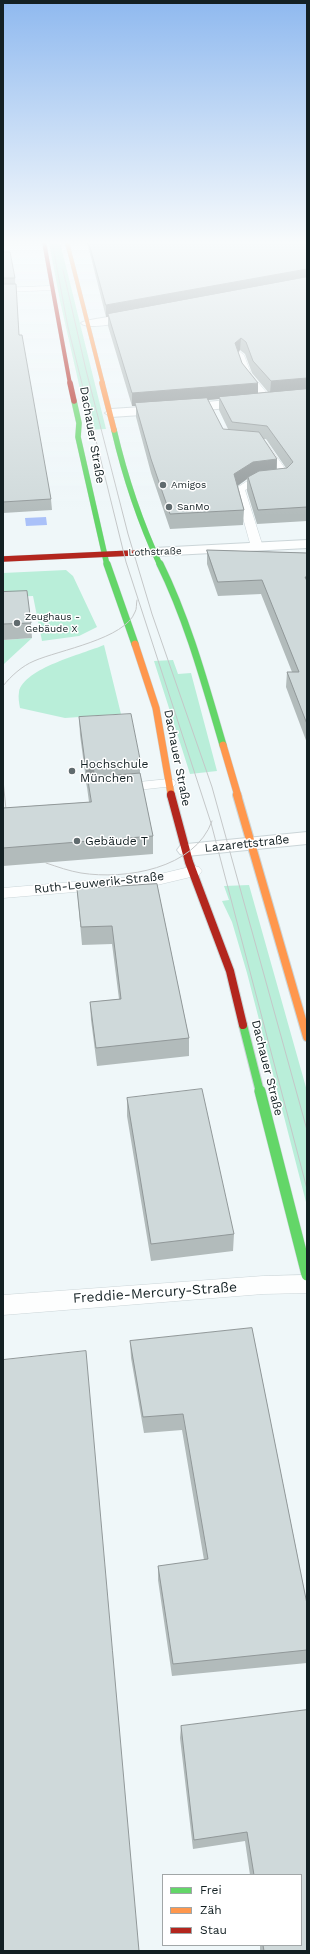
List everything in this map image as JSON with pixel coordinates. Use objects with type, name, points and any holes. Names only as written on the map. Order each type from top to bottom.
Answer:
[{"type":"main road","name":"Dachauer Straße","points":[[60,333],[80,423],[78,437],[104,554],[119,603],[143,665],[156,708],[169,783],[187,850],[230,972],[307,1275]]},
{"type":"main road","name":"Dachauer Straße","points":[[89,333],[111,413],[121,460],[145,533],[172,589],[189,633],[208,693],[250,844],[307,1037]]},
{"type":"main road","name":"Lothstraße","points":[[3,559],[154,552]]},
{"type":"street","points":[[111,413],[212,410],[268,400],[307,396]]},
{"type":"street","name":"Lothstraße","points":[[154,552],[307,544]]},
{"type":"street","name":"Lazarettstraße","points":[[187,850],[307,838]]},
{"type":"lane","points":[[240,356],[247,375],[268,400]]},
{"type":"lane","points":[[255,441],[262,442],[286,477],[256,480],[240,489],[257,547]]},
{"type":"lane","points":[[108,788],[169,783]]},
{"type":"lane","name":"Ruth-Leuwerik-Straße","points":[[3,893],[157,880],[194,871]]},
{"type":"lane","name":"Freddie-Mercury-Straße","points":[[3,1305],[263,1285],[307,1284]]},
{"type":"green space","points":[[67,333],[82,333],[106,429],[87,430],[87,420]]},
{"type":"green space","points":[[66,570],[73,576],[97,627],[79,636],[42,641],[33,596],[3,597],[3,573]]},
{"type":"green space","points":[[32,638],[5,663],[3,665],[3,640]]},
{"type":"green space","points":[[104,645],[121,714],[65,718],[20,708],[19,692],[23,683],[31,676],[69,657]]},
{"type":"green space","points":[[173,660],[178,674],[191,673],[217,771],[190,774],[154,661]]},
{"type":"green space","points":[[249,885],[307,1091],[307,1206],[247,973],[232,922],[222,901],[229,900],[224,886]]},
{"type":"water","points":[[46,517],[47,525],[26,526],[25,518]]},
{"type":"building","points":[[3,333],[19,333],[19,335],[22,335],[51,499],[3,502]]},
{"type":"building","points":[[114,333],[307,333],[307,378],[271,381],[253,361],[246,342],[241,338],[235,343],[242,363],[258,383],[132,393]]},
{"type":"building","points":[[307,389],[307,507],[258,510],[248,477],[259,471],[287,468],[293,462],[267,426],[232,422],[219,397]]},
{"type":"building","points":[[207,398],[223,429],[259,432],[277,459],[253,462],[234,474],[244,510],[170,514],[151,459],[135,403]]},
{"type":"building","points":[[207,550],[307,553],[307,577],[305,577],[307,581],[307,724],[287,672],[299,672],[262,580],[218,582]]},
{"type":"building","points":[[27,591],[31,623],[3,624],[3,592]]},
{"type":"building","points":[[131,714],[140,759],[137,759],[138,762],[94,766],[89,767],[86,770],[79,717]]},
{"type":"building","points":[[87,773],[94,777],[140,773],[153,836],[3,848],[3,808],[91,802]]},
{"type":"building","points":[[157,884],[189,1038],[96,1048],[90,1002],[121,999],[112,926],[81,927],[77,889]]},
{"type":"building","points":[[202,1089],[234,1234],[151,1244],[127,1098]]},
{"type":"building","points":[[252,1328],[307,1604],[307,1650],[173,1664],[158,1566],[208,1559],[183,1414],[143,1417],[130,1341]]},
{"type":"building","points":[[86,1351],[139,1951],[3,1951],[3,1360]]},
{"type":"building","points":[[307,1710],[307,1951],[264,1951],[263,1946],[302,1946],[302,1874],[254,1874],[247,1832],[194,1840],[181,1726]]},
{"type":"tram line","points":[[70,333],[126,562],[211,823]]},
{"type":"tram line","points":[[78,333],[128,534],[152,614],[212,787],[307,1130]]},
{"type":"tram line","points":[[3,686],[17,672],[30,663],[119,630],[129,621],[135,612],[137,600]]},
{"type":"tram line","points":[[3,780],[7,819]]},
{"type":"tram line","points":[[46,863],[81,873],[99,875],[118,875],[157,868],[175,860],[191,850],[203,837],[211,823]]},
{"type":"tram line","points":[[211,823],[307,1189]]},
{"type":"traffic: fast","points":[[74,401],[79,423],[78,437],[110,576],[135,644]]},
{"type":"traffic: fast","points":[[114,430],[121,460],[145,533],[172,589],[208,693],[223,745]]},
{"type":"traffic: fast","points":[[243,1025],[307,1275]]},
{"type":"traffic: slow","points":[[90,333],[114,430]]},
{"type":"traffic: slow","points":[[135,644],[156,708],[171,794]]},
{"type":"traffic: slow","points":[[223,745],[307,1037]]},
{"type":"traffic: jam","points":[[60,333],[74,401]]},
{"type":"traffic: jam","points":[[3,559],[154,552]]},
{"type":"traffic: jam","points":[[171,794],[189,862],[230,971],[243,1025]]},
{"type":"place","name":"Amigos","points":[[163,485]]},
{"type":"place","name":"SanMo","points":[[169,507]]},
{"type":"place","name":"Zeughaus - Gebäude X","points":[[17,623]]},
{"type":"place","name":"Hochschule München","points":[[72,771]]},
{"type":"place","name":"Gebäude T","points":[[77,841]]}]
